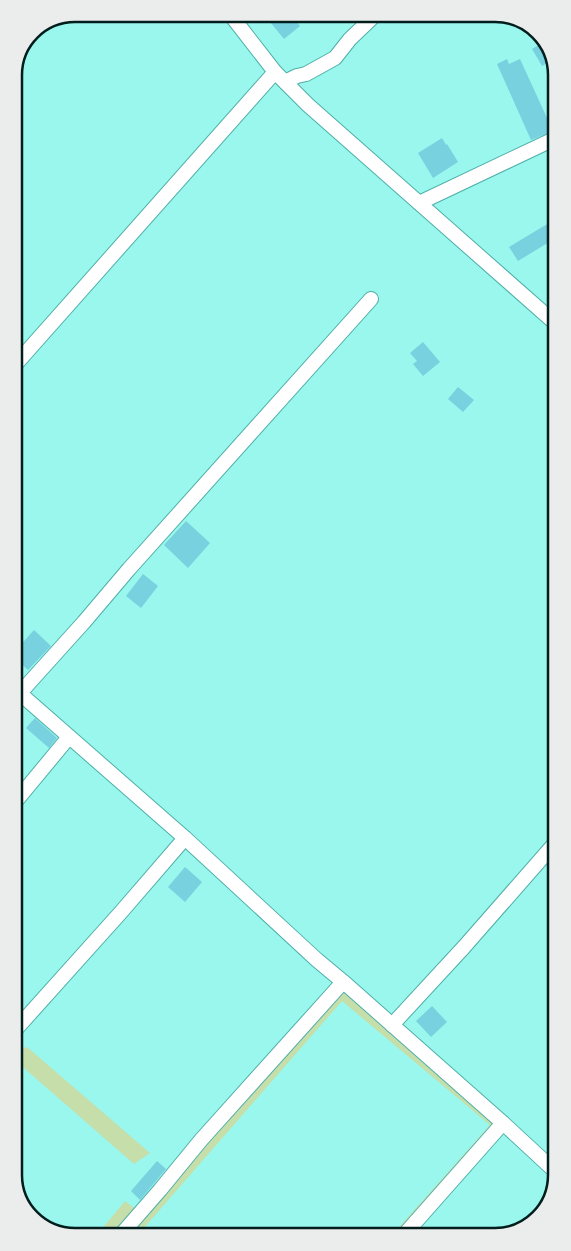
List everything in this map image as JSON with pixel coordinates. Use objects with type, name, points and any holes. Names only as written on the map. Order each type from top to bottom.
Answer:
[{"type":"street","points":[[236,22],[274,72],[308,105],[548,317]]},
{"type":"street","points":[[286,83],[335,58],[350,39],[367,23]]},
{"type":"street","points":[[23,356],[274,72]]},
{"type":"street","points":[[419,203],[548,142]]},
{"type":"street","points":[[22,687],[84,622],[128,569],[371,299]]},
{"type":"street","points":[[22,696],[185,838],[316,960],[504,1123],[548,1165]]},
{"type":"street","points":[[22,794],[68,736]]},
{"type":"street","points":[[22,1022],[185,838]]},
{"type":"street","points":[[392,1025],[464,947],[548,851]]},
{"type":"street","points":[[127,1228],[201,1140],[342,982]]},
{"type":"street","points":[[410,1228],[504,1123]]},
{"type":"green space","points":[[343,984],[506,1127],[416,1228],[398,1228],[490,1125],[342,1001],[144,1228],[102,1228],[125,1201],[141,1213]]},
{"type":"green space","points":[[27,1047],[150,1153],[134,1164],[22,1066],[22,1049]]},
{"type":"building","points":[[270,22],[297,23],[300,26],[284,39]]},
{"type":"building","points":[[539,45],[547,63],[542,66],[532,49]]},
{"type":"building","points":[[507,59],[509,64],[520,59],[548,120],[548,133],[531,140],[497,64]]},
{"type":"building","points":[[442,138],[458,162],[433,178],[418,153]]},
{"type":"building","points":[[548,224],[548,243],[518,261],[509,247]]},
{"type":"building","points":[[423,342],[440,362],[423,376],[413,364],[417,361],[410,353]]},
{"type":"building","points":[[458,387],[474,400],[463,412],[448,399]]},
{"type":"building","points":[[186,521],[210,543],[188,568],[164,545]]},
{"type":"building","points":[[143,574],[158,586],[141,608],[126,596]]},
{"type":"building","points":[[34,630],[51,646],[28,670],[22,665],[22,643]]},
{"type":"building","points":[[35,718],[57,738],[49,748],[26,728]]},
{"type":"building","points":[[185,867],[202,882],[185,902],[168,887]]},
{"type":"building","points":[[432,1006],[447,1022],[431,1037],[416,1021]]},
{"type":"building","points":[[157,1161],[166,1169],[140,1200],[131,1191]]}]
